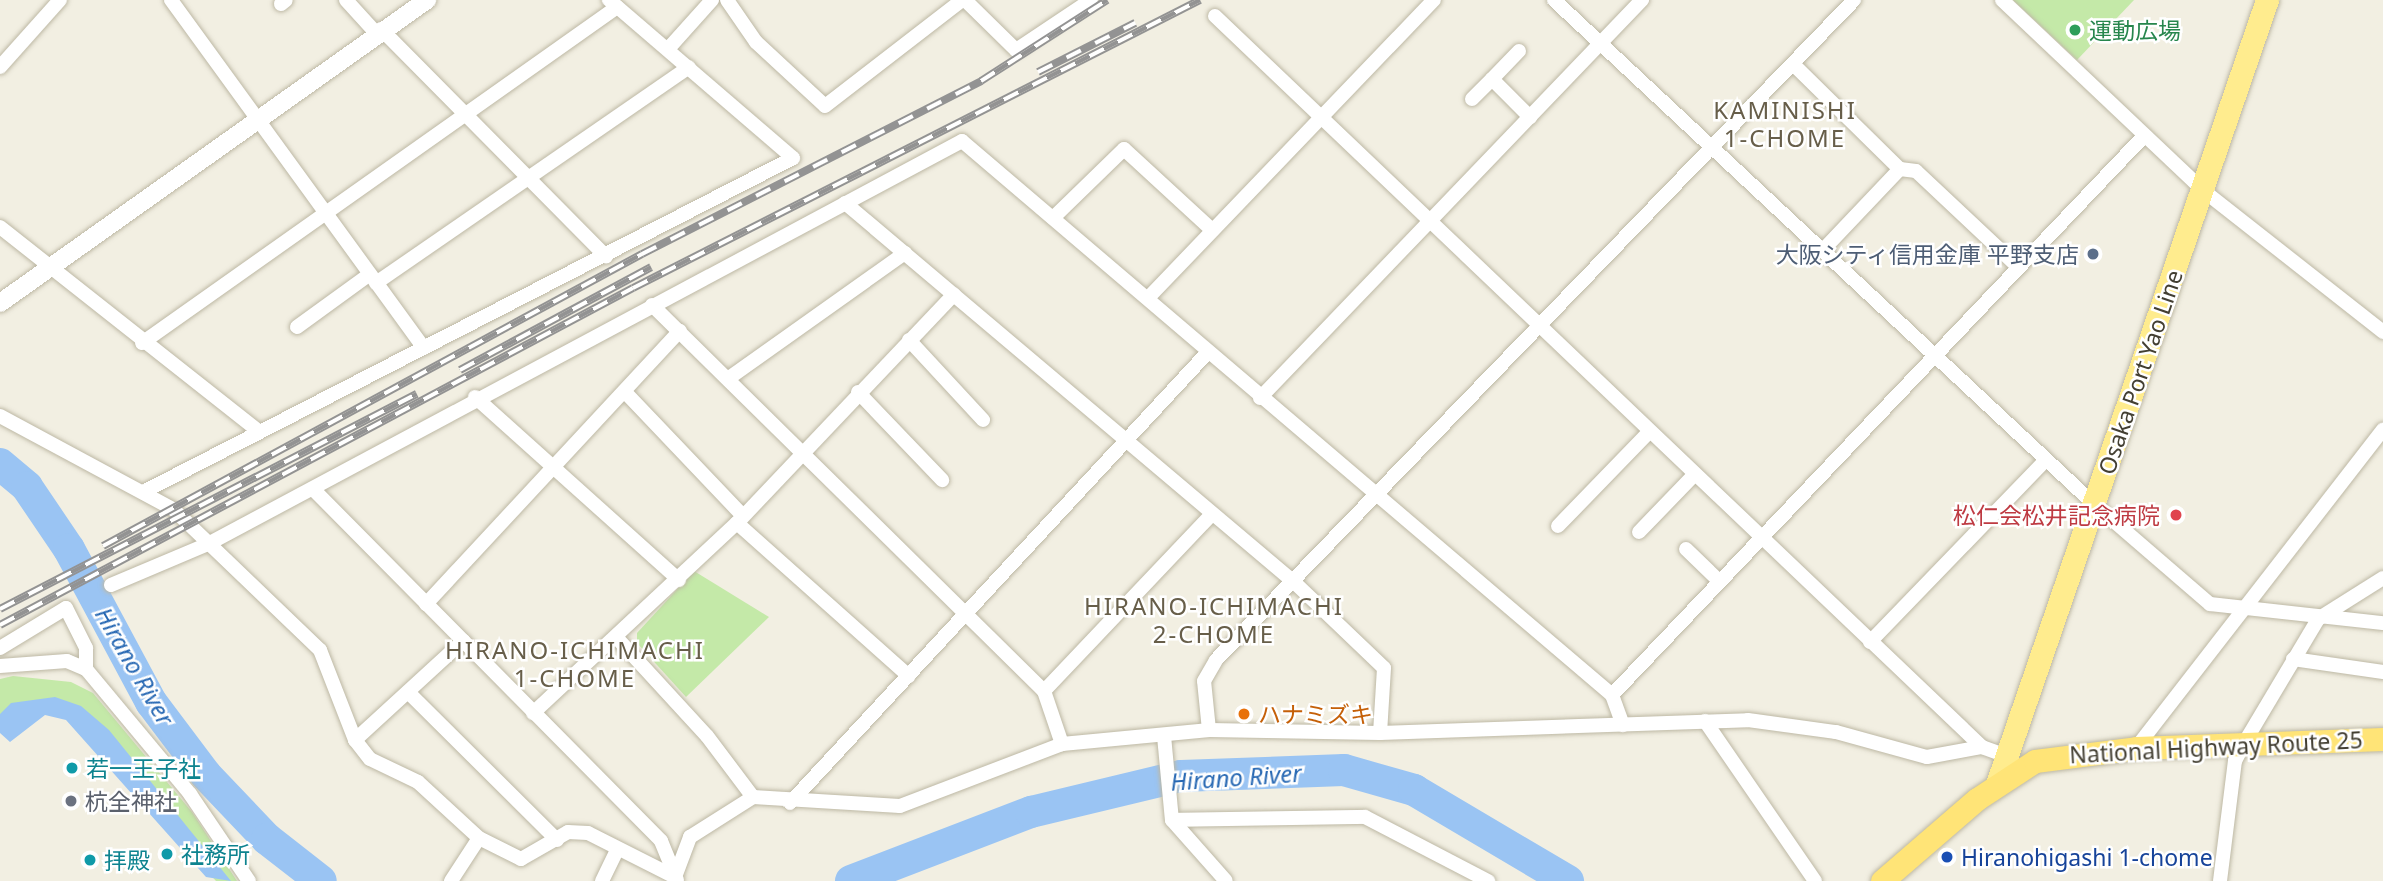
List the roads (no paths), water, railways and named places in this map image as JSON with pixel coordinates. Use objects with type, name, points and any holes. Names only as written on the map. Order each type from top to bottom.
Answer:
[{"type":"highway","name":"National Highway Route 25","points":[[1882,881],[1997,784],[2035,761],[2136,748],[2383,739]]},
{"type":"main road","name":"Osaka Port Yao Line","points":[[1997,784],[2204,191],[2267,0]]},
{"type":"street","points":[[171,0],[259,114],[424,348]]},
{"type":"street","points":[[346,0],[531,176],[606,256]]},
{"type":"street","points":[[0,303],[259,114],[427,0]]},
{"type":"street","points":[[668,49],[712,0]]},
{"type":"street","points":[[727,0],[756,41],[825,106],[964,0],[1016,50],[1091,0]]},
{"type":"street","points":[[1148,298],[1434,0]]},
{"type":"street","points":[[1554,0],[2046,460],[2210,604],[2318,619],[2383,623]]},
{"type":"street","points":[[1261,398],[1642,0]]},
{"type":"street","points":[[1209,730],[1204,681],[1216,660],[1854,0]]},
{"type":"street","points":[[2003,0],[2204,191],[2383,332]]},
{"type":"street","points":[[0,67],[55,1]]},
{"type":"street","points":[[142,343],[613,4],[793,159],[606,256],[257,430],[147,490]]},
{"type":"street","points":[[1215,16],[1428,223],[1982,747],[2007,756]]},
{"type":"street","points":[[1472,99],[1519,51]]},
{"type":"street","points":[[1793,64],[1900,169],[1916,171],[2017,266]]},
{"type":"street","points":[[297,327],[531,176],[689,67]]},
{"type":"street","points":[[1492,79],[1530,117]]},
{"type":"street","points":[[1612,695],[1758,536],[2144,136]]},
{"type":"street","points":[[111,585],[208,544],[313,489],[475,397],[962,141],[1612,695],[1623,725]]},
{"type":"street","points":[[1053,218],[1124,149],[1212,230]]},
{"type":"street","points":[[1823,250],[1900,169]]},
{"type":"street","points":[[845,203],[1126,444],[1294,582],[1384,668],[1380,733]]},
{"type":"street","points":[[0,227],[47,270],[257,430]]},
{"type":"street","points":[[729,378],[905,253]]},
{"type":"street","points":[[533,713],[679,580],[740,519],[803,448],[954,294]]},
{"type":"street","points":[[652,304],[803,448],[969,612],[1044,691],[1062,744]]},
{"type":"street","points":[[426,604],[553,471],[680,331]]},
{"type":"street","points":[[909,340],[983,420]]},
{"type":"street","points":[[790,803],[1126,444],[1208,352]]},
{"type":"street","points":[[625,392],[740,519],[909,676]]},
{"type":"street","points":[[858,392],[942,480]]},
{"type":"street","points":[[475,397],[553,471],[679,580]]},
{"type":"street","points":[[0,416],[147,490],[267,592],[320,650],[355,740],[370,759],[418,782],[480,838],[522,859],[568,832],[588,833],[676,879]]},
{"type":"street","points":[[2136,748],[2241,608],[2383,429]]},
{"type":"street","points":[[1558,526],[1648,432]]},
{"type":"street","points":[[1870,642],[2046,460]]},
{"type":"street","points":[[1639,532],[1693,475]]},
{"type":"street","points":[[313,489],[660,841],[676,879]]},
{"type":"street","points":[[1044,691],[1212,514]]},
{"type":"street","points":[[1686,549],[1718,580]]},
{"type":"street","points":[[2220,881],[2235,761],[2243,745],[2318,619],[2383,578]]},
{"type":"street","points":[[0,648],[66,608],[86,648],[86,669]]},
{"type":"street","points":[[616,637],[707,736],[753,797]]},
{"type":"street","points":[[355,740],[463,641]]},
{"type":"street","points":[[2293,659],[2383,672]]},
{"type":"street","points":[[0,666],[67,662],[86,669],[190,794],[249,881]]},
{"type":"street","points":[[408,691],[558,840]]},
{"type":"street","points":[[676,879],[690,837],[753,797],[790,803],[900,806],[1062,744],[1164,741],[1209,730],[1380,733],[1705,721],[1836,732],[1927,757],[1982,747]]},
{"type":"street","points":[[1705,721],[1815,881]]},
{"type":"street","points":[[1164,741],[1166,799],[1172,820],[1226,881]]},
{"type":"street","points":[[1172,820],[1365,817],[1488,881]]},
{"type":"street","points":[[451,881],[480,838]]},
{"type":"street","points":[[602,881],[617,850]]},
{"type":"water","points":[[55,697],[81,706],[109,730],[231,881],[206,877],[66,720],[45,715],[10,742],[0,733],[0,714],[11,703]]},
{"type":"waterway","name":"Hirano River","points":[[0,464],[27,487],[69,549],[151,702],[206,775],[267,839],[321,881]]},
{"type":"waterway","name":"Hirano River","points":[[851,881],[1031,812],[1181,776],[1344,770],[1414,790],[1568,881]]},
{"type":"railway","points":[[103,546],[642,254],[981,81],[1107,0]]},
{"type":"railway","points":[[0,625],[633,288],[1200,0]]},
{"type":"railway","points":[[1038,72],[1135,23]]},
{"type":"railway","points":[[460,370],[651,267]]},
{"type":"railway","points":[[0,609],[417,394]]},
{"type":"place","name":"運動広場","points":[[2075,30]]},
{"type":"place","name":"大阪シティ信用金庫 平野支店","points":[[2093,254]]},
{"type":"place","name":"松仁会松井記念病院","points":[[2176,515]]},
{"type":"place","name":"ハナミズキ","points":[[1244,714]]},
{"type":"place","name":"若一王子社","points":[[72,768]]},
{"type":"place","name":"杭全神社","points":[[71,801]]},
{"type":"place","name":"社務所","points":[[167,854]]},
{"type":"place","name":"Hiranohigashi 1-chome","points":[[1947,857]]},
{"type":"place","name":"拝殿","points":[[90,860]]},
{"type":"district","name":"KAMINISHI 1-CHOME","points":[[1785,124]]},
{"type":"district","name":"HIRANO-ICHIMACHI 2-CHOME","points":[[1214,620]]},
{"type":"district","name":"HIRANO-ICHIMACHI 1-CHOME","points":[[575,664]]}]
